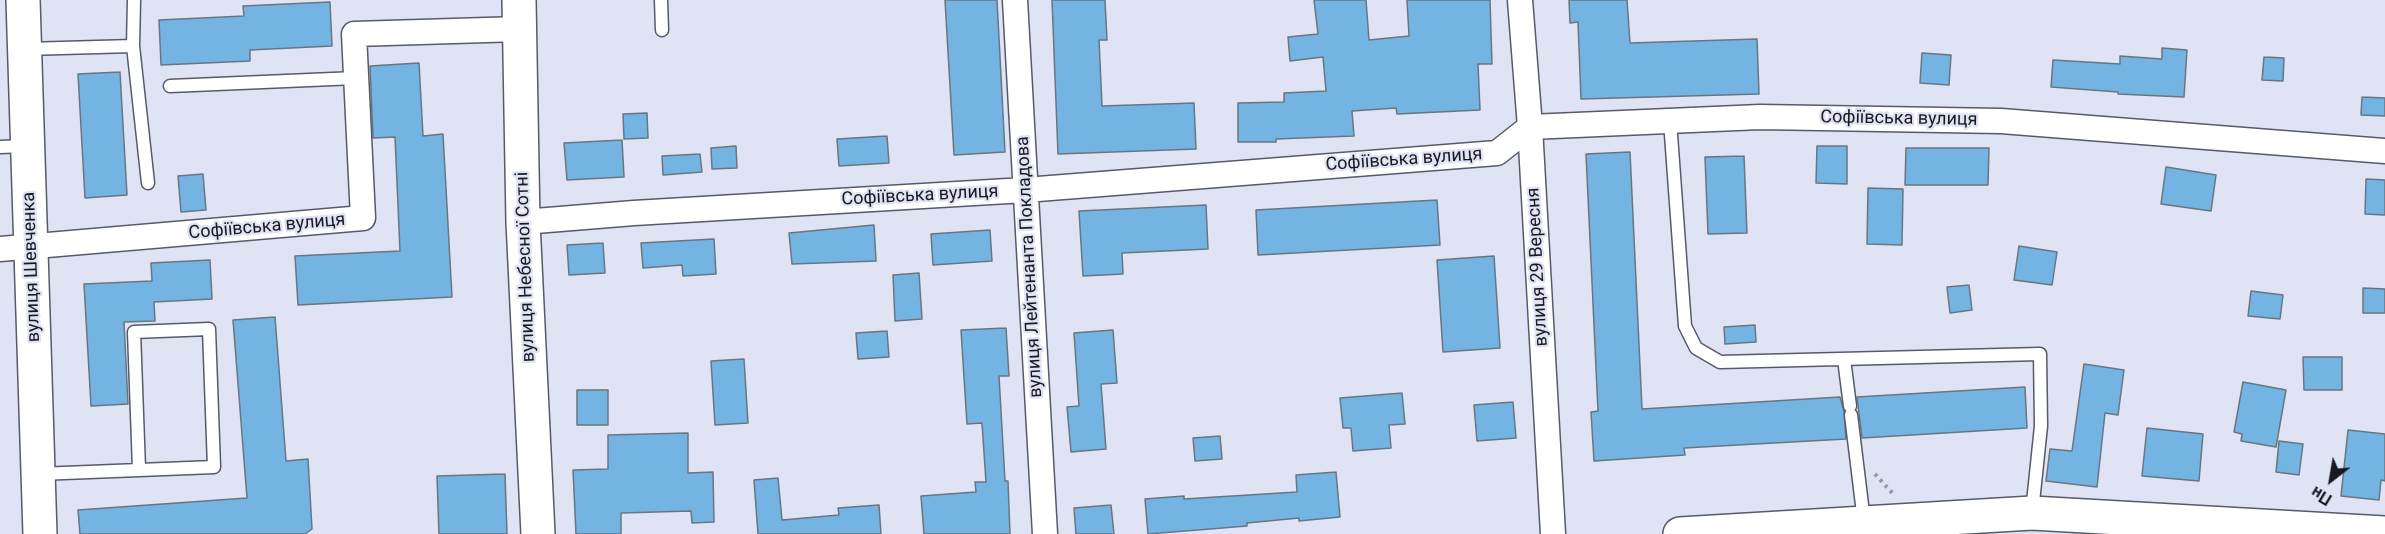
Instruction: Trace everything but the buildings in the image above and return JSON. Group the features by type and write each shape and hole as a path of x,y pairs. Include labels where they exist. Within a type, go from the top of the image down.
{"street":[{"name":"вулиця Шевченка","path":"23,0 26,49 13,146 16,248 38,474 40,534"},
{"name":"вулиця Лейтенанта Покладова","path":"1015,0 1045,534"},
{"name":"вулиця 29 Вересня","path":"1520,0 1530,127 1553,534"},
{"name":"Софіївська вулиця","path":"16,248 363,219 354,34 520,15"},
{"name":"вулиця Небесної Сотні","path":"520,15 523,222 538,534"},
{"name":"Софіївська вулиця","path":"523,222 634,213 1025,190 1497,153 1530,127 1760,117 2001,121 2385,152"},
{"path":"1680,534 2032,513 2385,533"}],"lane":[{"path":"134,0 133,46 148,183"},
{"path":"661,0 662,30"},
{"path":"26,49 133,46"},
{"path":"170,86 356,78"},
{"path":"1670,121 1684,317 1689,336 1696,348 1720,362 2040,354 2041,426 2032,513"},
{"path":"38,474 214,467 209,329 134,332 139,469"},
{"path":"1844,359 1864,522"}],"path":[{"path":"1870,469 1902,503"}]}
